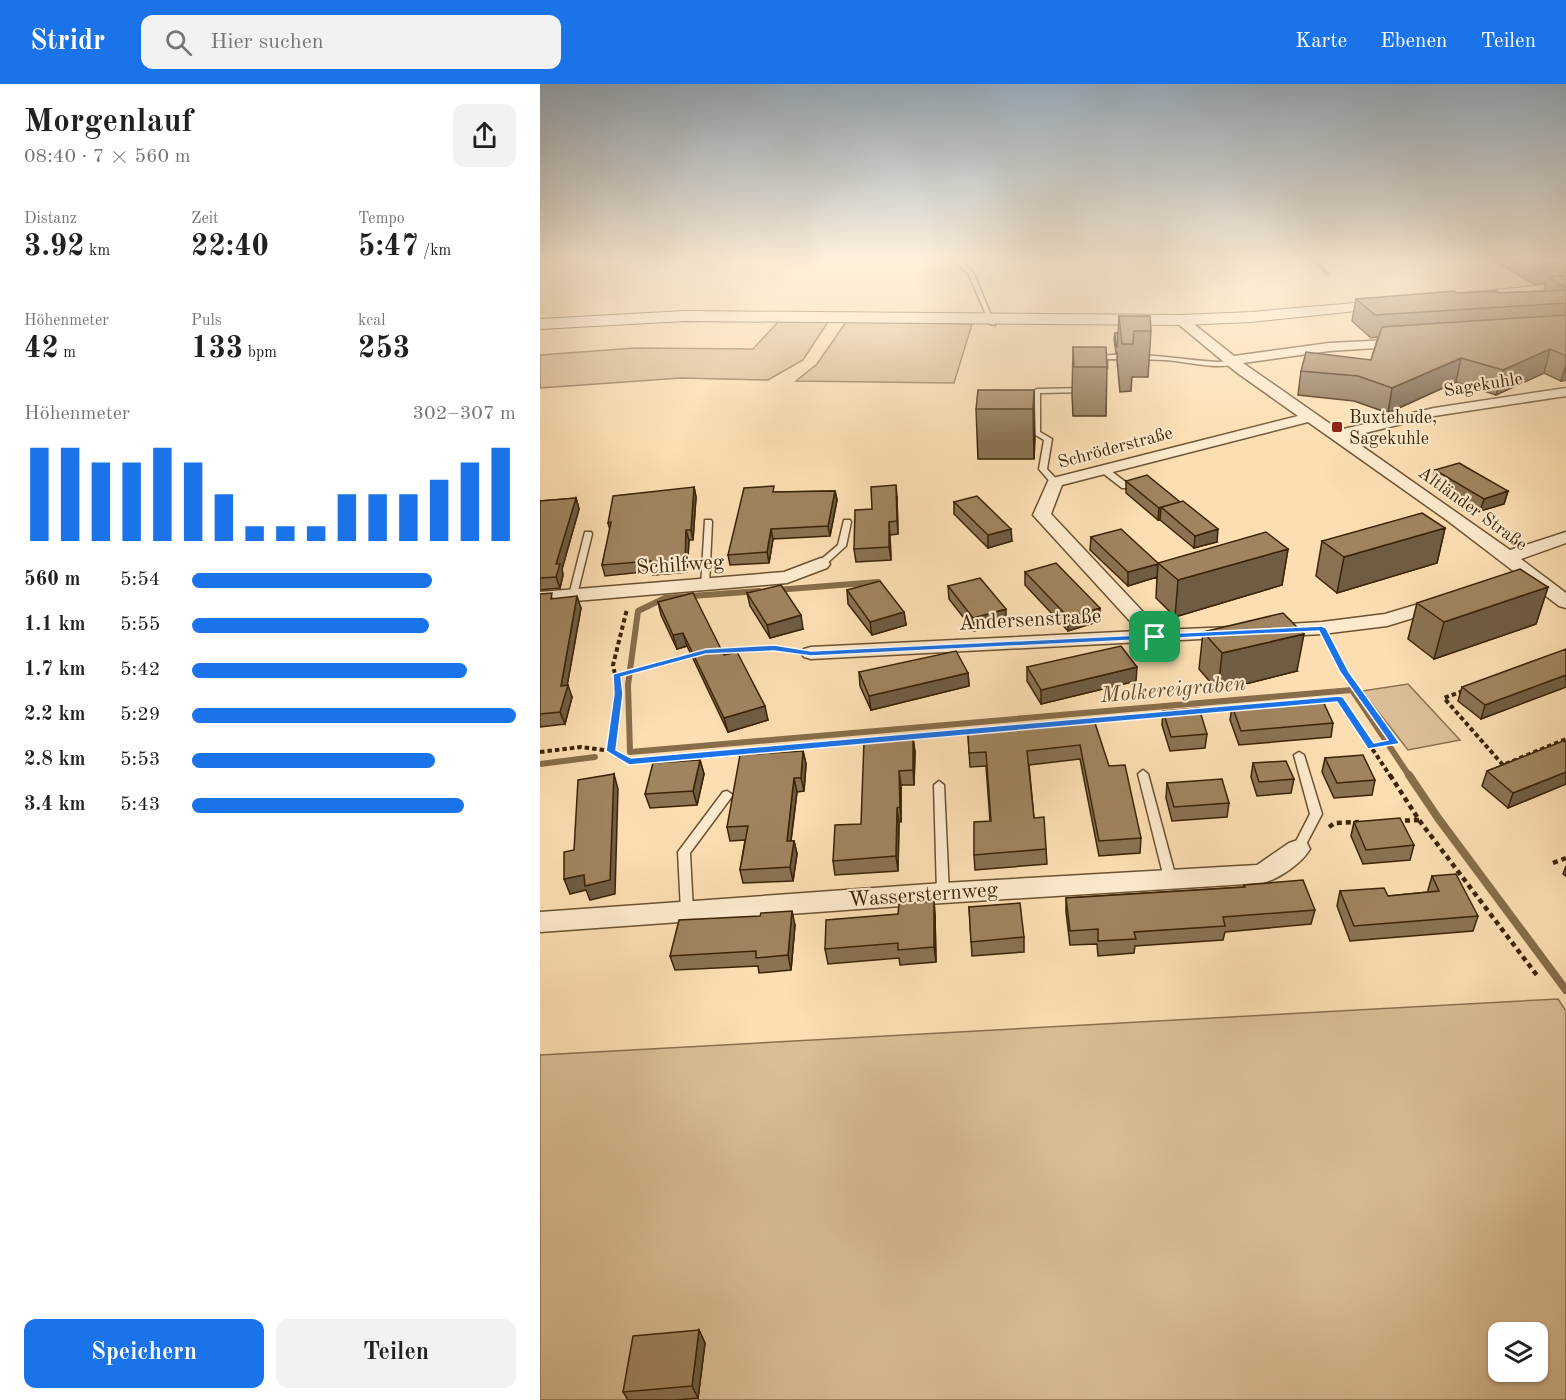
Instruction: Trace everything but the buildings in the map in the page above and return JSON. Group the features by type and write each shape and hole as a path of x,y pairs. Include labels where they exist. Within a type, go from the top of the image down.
{"street":[{"path":"540,324 605,320"},
{"path":"912,320 1141,320"},
{"name":"Altländer Straße","path":"1181,320 1232,362 1508,557 1566,602"},
{"path":"1232,362 1329,347 1421,341"},
{"name":"Sagekuhle","path":"1336,435 1434,412 1566,392"},
{"name":"Schröderstraße","path":"1155,637 1042,515 1055,482 1311,417"},
{"path":"1508,557 1566,537"},
{"name":"Schilfweg","path":"540,598 705,586 787,577 821,564"},
{"path":"1510,582 1532,575"},
{"name":"Andersenstraße","path":"811,653 1322,628 1387,620 1465,596"},
{"name":"Wassersternweg","path":"540,922 943,893 1263,874 1298,849"}],"lane":[{"path":"1104,379 1104,357 1232,362"},
{"path":"1055,482 1043,469 1048,439 1036,432 1037,391 1093,390"},
{"path":"1103,469 1125,486"},
{"path":"705,586 708,522"},
{"path":"821,564 842,546 847,522"},
{"path":"573,595 588,534"},
{"path":"1298,849 1316,814 1299,755"},
{"path":"1143,774 1170,878"},
{"path":"939,785 943,893"},
{"path":"687,911 684,852 727,795"}],"path":[{"path":"611,751 619,694 613,665 631,590"},
{"path":"1322,628 1345,672 1394,742 1371,747"},
{"path":"717,651 774,648 811,653"},
{"path":"617,676 694,655"},
{"path":"1466,690 1444,698 1503,765 1566,739"},
{"path":"1316,701 1339,699 1419,820 1539,978"},
{"path":"1186,712 1245,707"},
{"path":"540,752 581,747 611,751 629,762 1174,713"},
{"path":"1388,821 1419,820"},
{"path":"1298,849 1335,823 1367,822"},
{"path":"1553,863 1566,858"}],"shaded area":[{"path":"779,321 828,322 803,360 768,380 681,378 540,388 540,355 635,348 753,349"},
{"path":"846,322 972,324 954,383 796,381 817,364"},
{"path":"1408,684 1460,740 1408,750 1362,691"},
{"path":"1558,999 1566,1011 1566,1400 540,1400 540,1055"}],"waterway":[{"path":"776,590 878,582"},
{"name":"Molkereigraben","path":"759,591 665,598 638,611 628,685 630,752 1352,690 1410,777"},
{"name":"Molkereigraben","path":"540,764 595,757"},
{"name":"Molkereigraben","path":"1409,775 1438,818 1566,990"}],"place":[{"name":"Buxtehude, Sagekuhle","path":"1337,427"}],"route":[{"path":"1322,628 1356,690 1394,742 1371,747 1339,699 629,762 611,751 619,694 617,676 706,651 774,648 811,653 1155,637 1322,628"}]}
